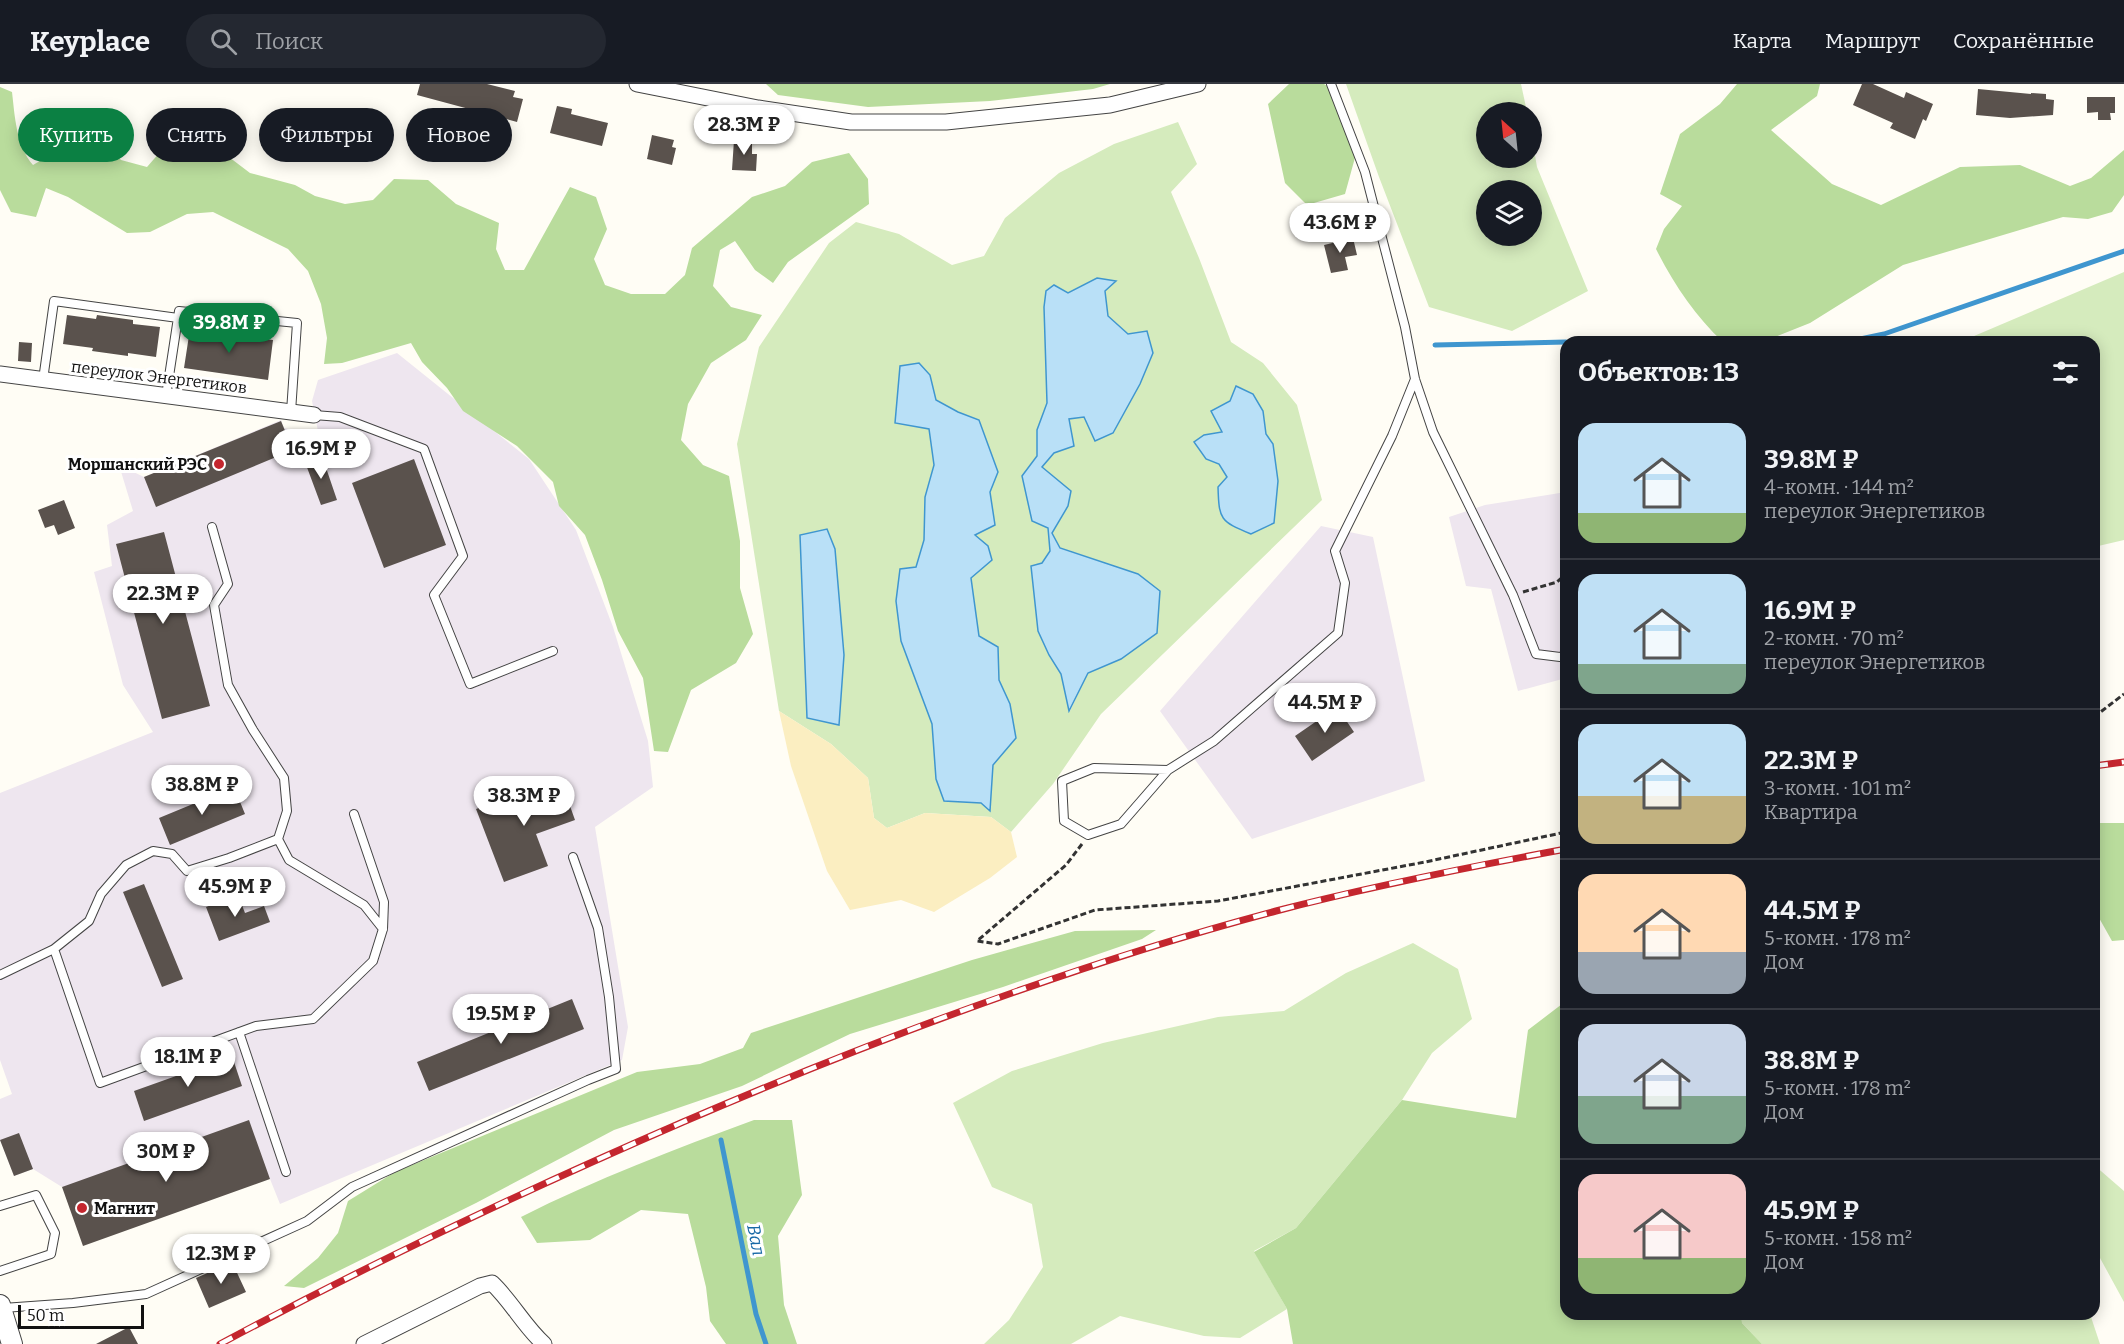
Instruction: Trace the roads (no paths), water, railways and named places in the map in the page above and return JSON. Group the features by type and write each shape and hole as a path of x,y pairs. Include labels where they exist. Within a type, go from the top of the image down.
{"street":[{"path":"637,84 758,108 851,122 946,122 1110,105 1198,84"},
{"name":"переулок Энергетиков","path":"0,374 314,415"},
{"path":"364,1344 480,1286 492,1284 503,1294 532,1333 544,1344"},
{"path":"1,1307 12,1344"}],"lane":[{"path":"1331,84 1365,172 1405,327 1415,379 1433,432 1513,595 1536,654 1560,657"},
{"path":"43,380 54,301 178,318"},
{"path":"166,396 179,311 297,323 291,412"},
{"path":"1168,770 1094,768 1062,781 1064,821 1088,836 1121,824 1168,770 1214,741 1338,633 1345,583 1335,551 1392,436 1415,379"},
{"path":"314,415 340,417 424,449 463,556 434,595 470,684 553,651"},
{"path":"212,526 228,584 214,604 228,685 284,778 287,812 278,839 289,860 364,905 383,929"},
{"path":"54,949 100,1083 256,1026 313,1019 374,961 383,929 384,902 354,814"},
{"path":"0,975 54,949 89,921 101,894 126,866 153,851 172,854 187,871 278,839"},
{"path":"1,1307 73,1303 146,1294 307,1221 352,1186 616,1069 609,997 598,928 573,856"},
{"path":"239,1032 286,1172"},
{"path":"0,1206 36,1195 55,1233 51,1254 0,1271"}],"water":[{"path":"1097,278 1116,281 1105,291 1108,316 1128,334 1147,331 1153,353 1140,384 1113,433 1095,441 1084,417 1069,419 1074,446 1054,453 1042,467 1071,491 1068,506 1052,533 1060,548 1138,574 1160,591 1157,633 1121,659 1088,673 1069,711 1061,674 1038,631 1031,566 1042,563 1050,551 1048,528 1032,521 1022,476 1037,456 1037,430 1047,403 1044,307 1046,291 1054,285 1068,293"},
{"path":"919,363 930,375 936,400 979,420 998,472 990,492 995,525 975,535 988,546 992,560 971,578 979,636 998,647 999,680 1010,704 1016,738 993,765 990,811 981,803 944,801 936,779 932,724 901,641 896,601 900,569 916,567 924,540 925,497 934,465 929,429 895,423 900,366"},
{"path":"1236,386 1253,394 1263,411 1266,434 1273,444 1278,481 1274,523 1251,534 1233,526 1223,518 1219,506 1218,487 1227,477 1219,464 1206,459 1194,442 1204,435 1222,432 1211,411 1230,401"},
{"path":"827,529 835,549 844,655 839,725 807,718 800,535"}],"waterway":[{"path":"1874,336 2124,251"},
{"path":"1435,345 1560,342"},
{"name":"Вал","path":"721,1140 756,1314 766,1344"}],"railway":[{"path":"2100,765 2124,762"},
{"path":"220,1344 391,1256 507,1201 683,1122 902,1033 1050,980 1200,932 1348,893 1560,850"}],"place":[{"name":"Моршанский РЭС","path":"219,464"},
{"name":"Магнит","path":"82,1208"}]}
